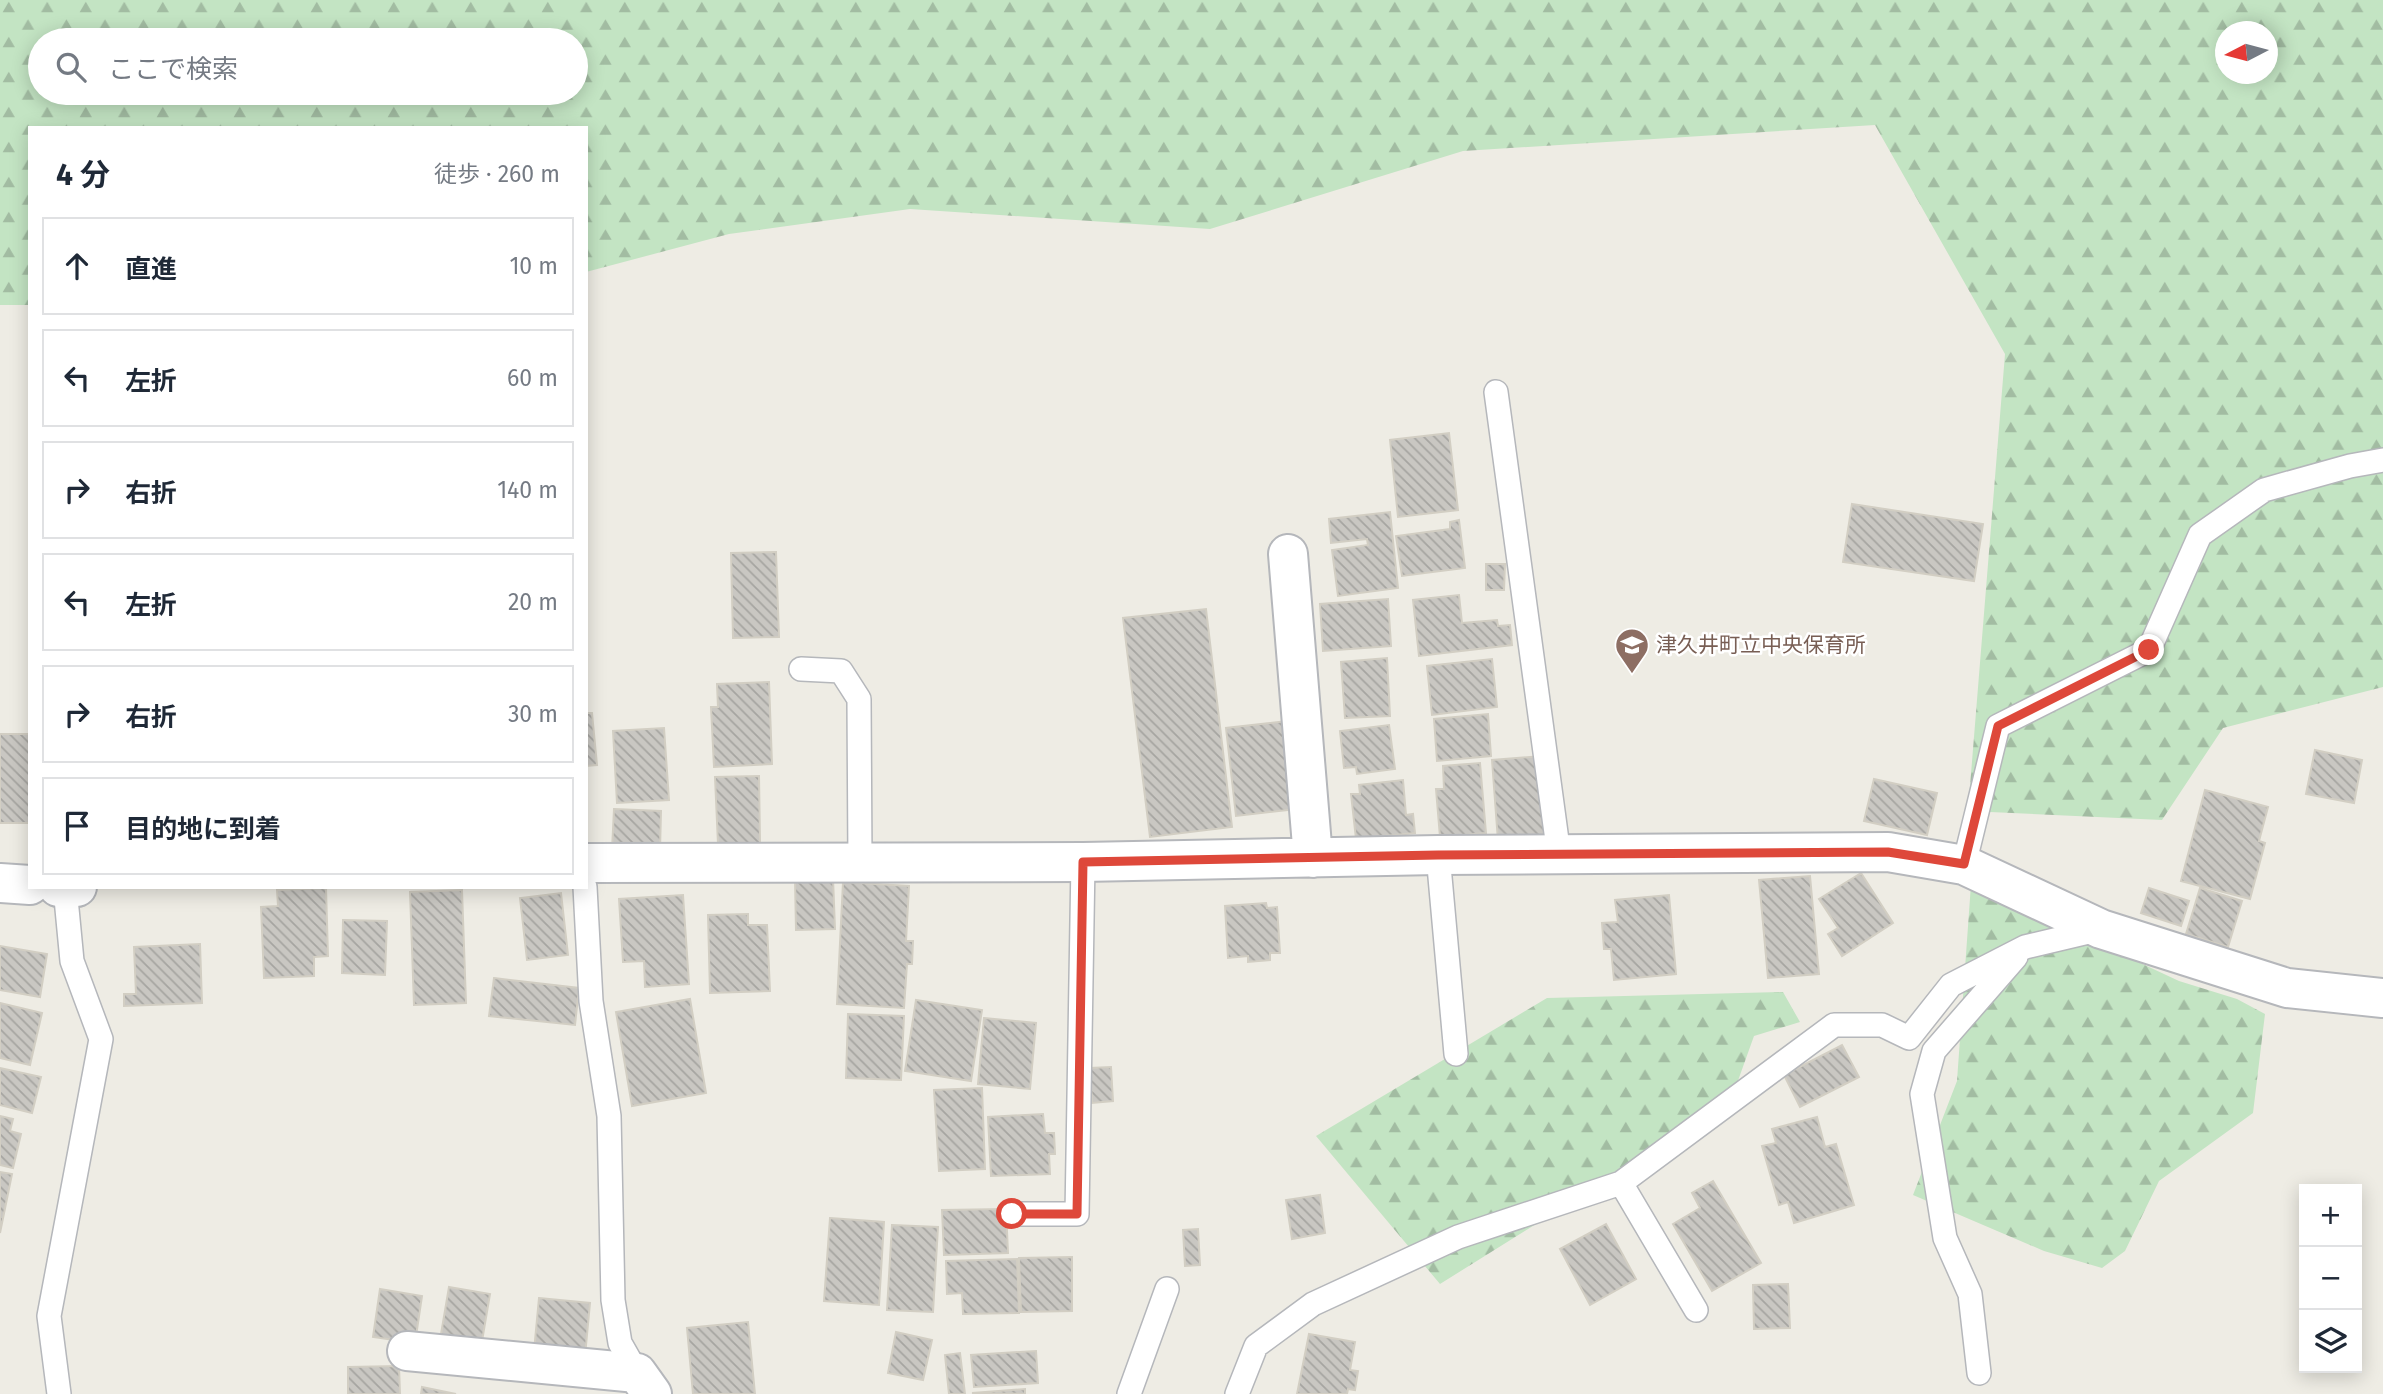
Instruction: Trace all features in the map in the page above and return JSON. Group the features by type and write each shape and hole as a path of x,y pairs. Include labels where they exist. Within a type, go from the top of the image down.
{"street":[{"path":"1287,554 1313,858"},
{"path":"588,863 1083,862 1438,855 1888,852 1964,864 2101,929 2287,988 2383,998"},
{"path":"0,883 28,885"},
{"path":"407,1351 645,1384"}],"lane":[{"path":"1496,392 1559,855"},
{"path":"1964,864 1998,726 2149,650 2200,535 2264,490 2350,466 2383,460"},
{"path":"802,668 841,671 859,699 860,863"},
{"path":"1438,855 1456,1054"},
{"path":"1012,1214 1077,1214 1083,862"},
{"path":"59,1394 49,1316 101,1039 72,961 65,889"},
{"path":"585,889 592,1001 609,1116 613,1300 620,1343 645,1384"},
{"path":"1237,1394 1256,1346 1313,1304 1458,1237 1622,1183 1834,1025 1882,1025 1909,1038 1951,985 2025,947 2101,929"},
{"path":"1979,1373 1970,1294 1945,1238 1922,1094 1934,1051 2025,947"},
{"path":"1622,1183 1696,1310"},
{"path":"1129,1394 1167,1289"}],"green space":[{"path":"0,0 2383,0 2383,687 2223,728 2162,820 1968,811 2005,354 1875,125 1463,151 1210,229 910,209 729,234 588,271 588,126 28,126 28,305 0,305"},
{"path":"1971,884 2179,981 2237,999 2265,1014 2253,1113 2159,1181 2125,1251 2102,1268 2044,1251 1913,1195 1957,1081"},
{"path":"1783,992 1800,1022 1754,1036 1735,1089 1616,1174 1440,1284 1316,1136 1547,998"}],"building":[{"path":"1449,433 1458,510 1398,517 1390,440"},
{"path":"1852,504 1983,524 1974,581 1843,562"},
{"path":"1390,512 1398,588 1338,596 1332,550 1368,545 1367,539 1331,543 1329,519"},
{"path":"1459,520 1465,568 1402,576 1396,536 1450,529 1450,522"},
{"path":"776,552 779,637 733,638 731,553"},
{"path":"1486,564 1505,564 1504,590 1486,590"},
{"path":"1459,595 1462,623 1497,620 1498,626 1510,625 1512,645 1419,656 1413,600"},
{"path":"1388,599 1391,646 1323,651 1320,604"},
{"path":"1206,609 1232,827 1150,837 1123,618"},
{"path":"1387,658 1390,716 1345,718 1341,662"},
{"path":"1492,659 1497,707 1432,715 1427,666"},
{"path":"769,682 772,764 714,767 711,707 718,707 717,684"},
{"path":"588,713 592,713 597,765 588,766"},
{"path":"1488,714 1491,756 1437,761 1434,719"},
{"path":"1295,720 1305,808 1236,816 1226,728"},
{"path":"1389,725 1395,769 1357,774 1356,767 1344,768 1340,731"},
{"path":"664,728 669,800 617,803 613,731"},
{"path":"0,734 28,734 28,823 0,823"},
{"path":"2315,750 2362,760 2354,803 2306,794"},
{"path":"1541,756 1548,837 1498,841 1492,760"},
{"path":"1480,763 1486,833 1440,837 1436,789 1444,789 1443,766"},
{"path":"759,776 760,843 718,844 715,777"},
{"path":"1874,779 1937,793 1927,835 1864,821"},
{"path":"1403,780 1406,815 1413,814 1415,833 1356,839 1351,794 1360,794 1359,785"},
{"path":"2205,790 2268,807 2259,841 2265,843 2250,899 2181,881"},
{"path":"614,809 661,811 660,851 612,850"},
{"path":"1861,873 1893,923 1842,956 1828,934 1838,928 1819,899"},
{"path":"1810,876 1819,974 1768,978 1759,880"},
{"path":"833,878 835,929 796,930 795,879"},
{"path":"843,882 909,886 906,941 913,941 912,964 907,964 904,1008 837,1004"},
{"path":"2149,888 2189,901 2181,926 2141,913"},
{"path":"2200,888 2242,901 2228,947 2186,934"},
{"path":"326,889 328,956 314,957 314,976 264,978 261,907 278,906 277,890"},
{"path":"462,890 466,1003 414,1005 410,892"},
{"path":"561,893 568,955 527,960 520,898"},
{"path":"683,895 689,984 645,987 644,961 623,962 619,899"},
{"path":"1669,895 1676,974 1614,980 1611,949 1604,949 1602,923 1618,922 1615,900"},
{"path":"1266,903 1267,908 1277,907 1280,953 1270,953 1270,960 1248,962 1248,956 1228,958 1225,906"},
{"path":"748,914 748,925 767,925 770,991 710,993 708,915"},
{"path":"343,920 387,921 385,975 342,973"},
{"path":"200,944 202,1003 124,1006 124,994 136,994 134,947"},
{"path":"0,946 47,954 40,997 0,990"},
{"path":"494,978 579,988 575,1025 489,1016"},
{"path":"690,999 706,1093 632,1106 616,1012"},
{"path":"916,1000 982,1010 971,1081 905,1071"},
{"path":"0,1003 42,1013 30,1065 0,1058"},
{"path":"848,1014 904,1016 901,1080 846,1078"},
{"path":"984,1018 1036,1023 1030,1089 978,1084"},
{"path":"1842,1045 1859,1077 1800,1107 1784,1075"},
{"path":"1111,1067 1113,1101 1092,1103 1090,1068"},
{"path":"0,1068 41,1077 32,1113 0,1105"},
{"path":"982,1088 985,1169 939,1171 934,1090"},
{"path":"1043,1114 1045,1133 1054,1133 1055,1154 1049,1154 1050,1174 991,1176 988,1117"},
{"path":"0,1116 13,1119 10,1131 21,1134 13,1168 0,1165"},
{"path":"1817,1117 1825,1147 1836,1144 1854,1205 1794,1223 1788,1202 1779,1205 1762,1146 1776,1143 1772,1129"},
{"path":"0,1172 12,1174 0,1233"},
{"path":"1713,1181 1761,1263 1712,1291 1673,1224 1700,1208 1692,1193"},
{"path":"1320,1195 1325,1233 1292,1239 1286,1200"},
{"path":"1006,1209 1008,1253 944,1255 942,1210"},
{"path":"830,1218 884,1222 879,1305 824,1301"},
{"path":"1606,1224 1636,1279 1590,1305 1560,1249"},
{"path":"892,1225 938,1227 933,1312 887,1310"},
{"path":"1198,1229 1200,1265 1185,1266 1183,1230"},
{"path":"1072,1257 1072,1311 1021,1312 1019,1258"},
{"path":"1017,1259 1019,1313 963,1314 962,1293 947,1294 946,1261"},
{"path":"1788,1284 1790,1328 1754,1329 1753,1285"},
{"path":"449,1287 490,1294 481,1347 440,1340"},
{"path":"380,1289 422,1296 415,1343 373,1337"},
{"path":"539,1298 590,1303 585,1356 534,1351"},
{"path":"748,1322 755,1394 693,1394 687,1328"},
{"path":"896,1332 932,1340 923,1380 888,1373"},
{"path":"1309,1334 1355,1342 1350,1370 1358,1371 1355,1390 1348,1389 1347,1394 1297,1394"},
{"path":"1036,1351 1038,1383 974,1387 971,1355"},
{"path":"960,1353 965,1394 949,1394 945,1355"},
{"path":"399,1366 400,1394 348,1394 348,1367"},
{"path":"422,1387 456,1394 421,1394"},
{"path":"1025,1389 1025,1394 972,1393"}],"place":[{"name":"津久井町立中央保育所","path":"1632,675"}],"route":[{"path":"1012,1214 1077,1214 1083,862 1438,855 1888,852 1964,864 1998,726 2149,650"}]}
